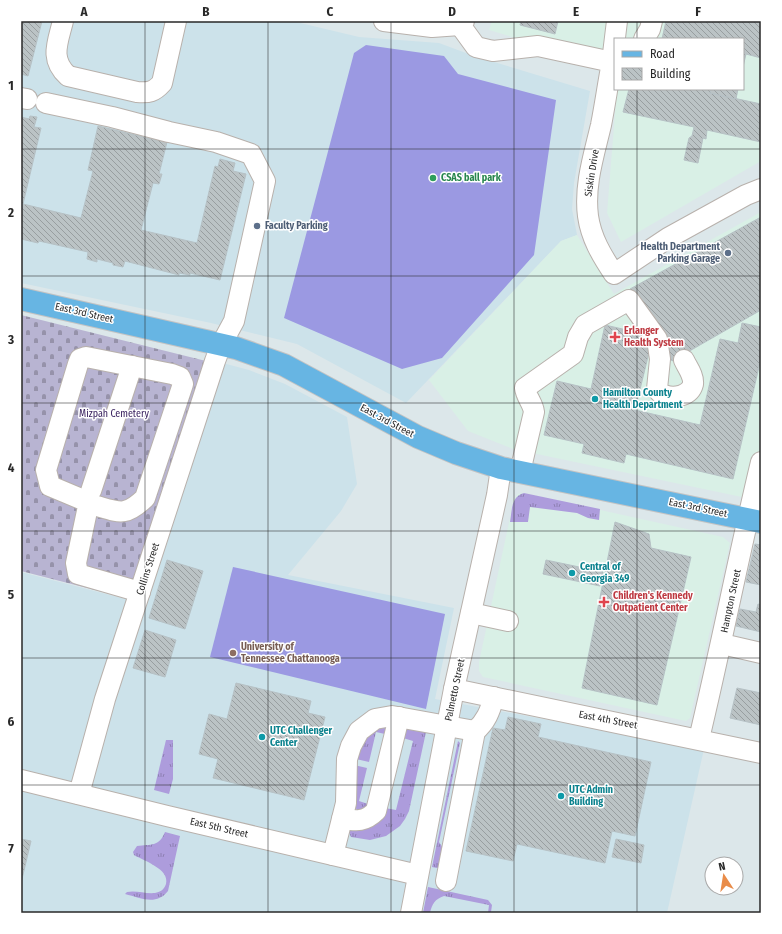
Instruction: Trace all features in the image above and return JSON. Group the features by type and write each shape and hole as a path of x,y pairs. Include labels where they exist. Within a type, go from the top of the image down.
{"main road":[{"name":"East 3rd Street","path":"21,299 236,348 284,365 418,437 456,453 510,470 754,520"}],"street":[{"path":"62,21 55,53 61,70 68,76 137,92 149,93 156,90 162,83 176,21"},
{"path":"384,21 432,27 462,23 476,47 493,51 538,46 613,62"},
{"name":"Siskin Drive","path":"615,38 617,21"},
{"path":"645,38 650,29 652,21"},
{"name":"Siskin Drive","path":"614,52 601,125 591,166 587,202 588,217 596,246 629,300 657,339 660,360 657,389 663,395 676,398 688,392 693,384 692,376 684,360"},
{"name":"Collins Street","path":"32,100 112,117 169,132 216,142 251,154 265,181 234,321 221,345 140,592 105,699 79,794"},
{"path":"614,274 668,238 746,195 761,189"},
{"name":"Palmetto Street","path":"411,913 454,689 497,495 510,470 534,412 525,388 573,354 578,337 585,326 629,300"},
{"path":"86,358 132,366 172,374 180,378 183,384 145,498 134,509 117,512 89,501 50,486 46,470 80,359 86,358"},
{"path":"132,366 89,501 76,563 78,574 140,592"},
{"name":"Hampton Street","path":"699,739 754,520 760,468"},
{"path":"471,612 508,621"},
{"path":"722,644 761,653"},
{"name":"East 4th Street","path":"454,689 761,752"},
{"path":"446,881 475,731 485,721 490,712 494,697"},
{"path":"333,855 346,803 347,759 351,746 359,731 375,719 392,716 475,731"},
{"path":"342,819 361,820 368,818 376,810 399,717"},
{"name":"East 5th Street","path":"21,780 418,875"}],"shaded area":[{"path":"21,21 292,21 359,37 439,43 474,56 590,91 574,183 572,209 577,235 561,241 406,403 297,344 211,323 21,283"},
{"path":"492,21 761,21 761,161 621,242 607,213 617,90 744,90 744,38 614,38 614,68 489,30"},
{"name":"CSAS ball park","path":"366,45 444,56 458,74 556,100 534,255 442,358 402,369 284,318 354,53"},
{"name":"Erlanger Health System","path":"761,212 761,501 513,449 468,431 429,380 561,241 577,235 614,294"},
{"name":"University of Tennessee Chattanooga","path":"215,361 249,370 285,384 347,417 357,484 341,511 288,575 454,608 435,699 704,749 667,913 21,913 21,572 137,602"},
{"name":"Children's Kennedy Outpatient Center","path":"523,493 723,537 730,543 690,718 686,721 483,677 479,671 479,662 514,499 518,494"},
{"path":"233,567 445,614 426,709 210,657"}],"green space":[{"name":"Mizpah Cemetery","path":"21,315 206,361 130,599 21,571"},
{"path":"524,493 600,509 599,520 588,518 577,513 530,507 528,522 510,522 514,501 517,497"},
{"path":"376,725 388,727 385,734 376,732 369,762 356,759 368,735"},
{"path":"406,728 426,732 409,811 405,819 400,826 386,836 370,840 351,837 348,830 385,808 396,810 413,741 403,738"},
{"path":"166,740 173,740 173,779 169,794 154,790"},
{"path":"458,741 460,743 439,842 447,854 442,869 432,867"},
{"path":"354,765 367,768 359,801 368,804 369,807 358,811 354,803"},
{"path":"165,832 180,836 168,891 163,896 153,900 142,899 125,894 127,892 155,893 164,888 166,879 164,874 155,866 134,855 133,852 137,846 154,844 163,837"},
{"path":"428,887 488,900 492,905 491,912 488,913 489,905 444,896 434,902 430,913 423,913"}],"building":[{"path":"21,21 42,21 28,76 21,74"},
{"path":"521,21 558,21 555,34 520,25"},
{"path":"666,21 761,21 761,58 746,54 744,63 744,38 662,38"},
{"path":"629,90 711,90 710,93 761,104 761,142 707,130 706,139 703,138 698,163 684,160 689,138 692,136 694,127 623,112"},
{"path":"711,90 738,90 736,99 710,93"},
{"path":"30,116 37,117 34,127 41,128 23,204 81,218 93,171 88,170 98,126 167,142 159,174 162,174 159,184 153,183 141,230 197,243 215,166 218,167 220,159 235,163 233,171 246,174 220,280 190,273 190,275 179,273 179,275 125,261 123,267 97,259 97,262 87,259 88,252 39,241 38,243 21,239 21,117 29,119"},
{"name":"Health Department Parking Garage","path":"761,217 761,310 672,361 630,289"},
{"name":"Hamilton County Health Department","path":"742,323 761,327 761,358 733,479 626,454 624,463 582,453 584,444 544,435 557,381 591,389 605,325 653,336 635,410 700,425 720,339 738,343"},
{"path":"615,522 649,534 651,548 691,557 657,705 582,688"},
{"path":"755,544 761,545 761,585 746,582"},
{"path":"167,560 203,571 185,629 149,618"},
{"path":"546,560 603,572 600,586 543,574"},
{"path":"758,604 761,605 761,632 736,626 740,609 756,612"},
{"path":"145,630 176,640 165,677 133,668"},
{"name":"UTC Challenger Center","path":"236,683 311,701 308,713 325,717 304,800 213,778 218,759 199,754 209,714 227,719"},
{"path":"737,688 761,693 761,725 730,718"},
{"name":"UTC Admin Building","path":"508,717 541,724 538,737 651,762 635,836 612,831 605,863 517,844 513,861 466,851 493,728 505,730"},
{"path":"21,839 31,841 21,883"},
{"path":"616,839 644,845 641,863 612,857"}],"place":[{"name":"CSAS ball park","path":"433,178"},
{"name":"Faculty Parking","path":"257,226"},
{"name":"Health Department Parking Garage","path":"728,253"},
{"name":"Erlanger Health System","path":"615,337"},
{"name":"Hamilton County Health Department","path":"595,399"},
{"name":"Central of Georgia 349","path":"572,573"},
{"name":"Children's Kennedy Outpatient Center","path":"604,602"},
{"name":"University of Tennessee Chattanooga","path":"233,653"},
{"name":"UTC Challenger Center","path":"262,737"},
{"name":"UTC Admin Building","path":"561,796"}]}
